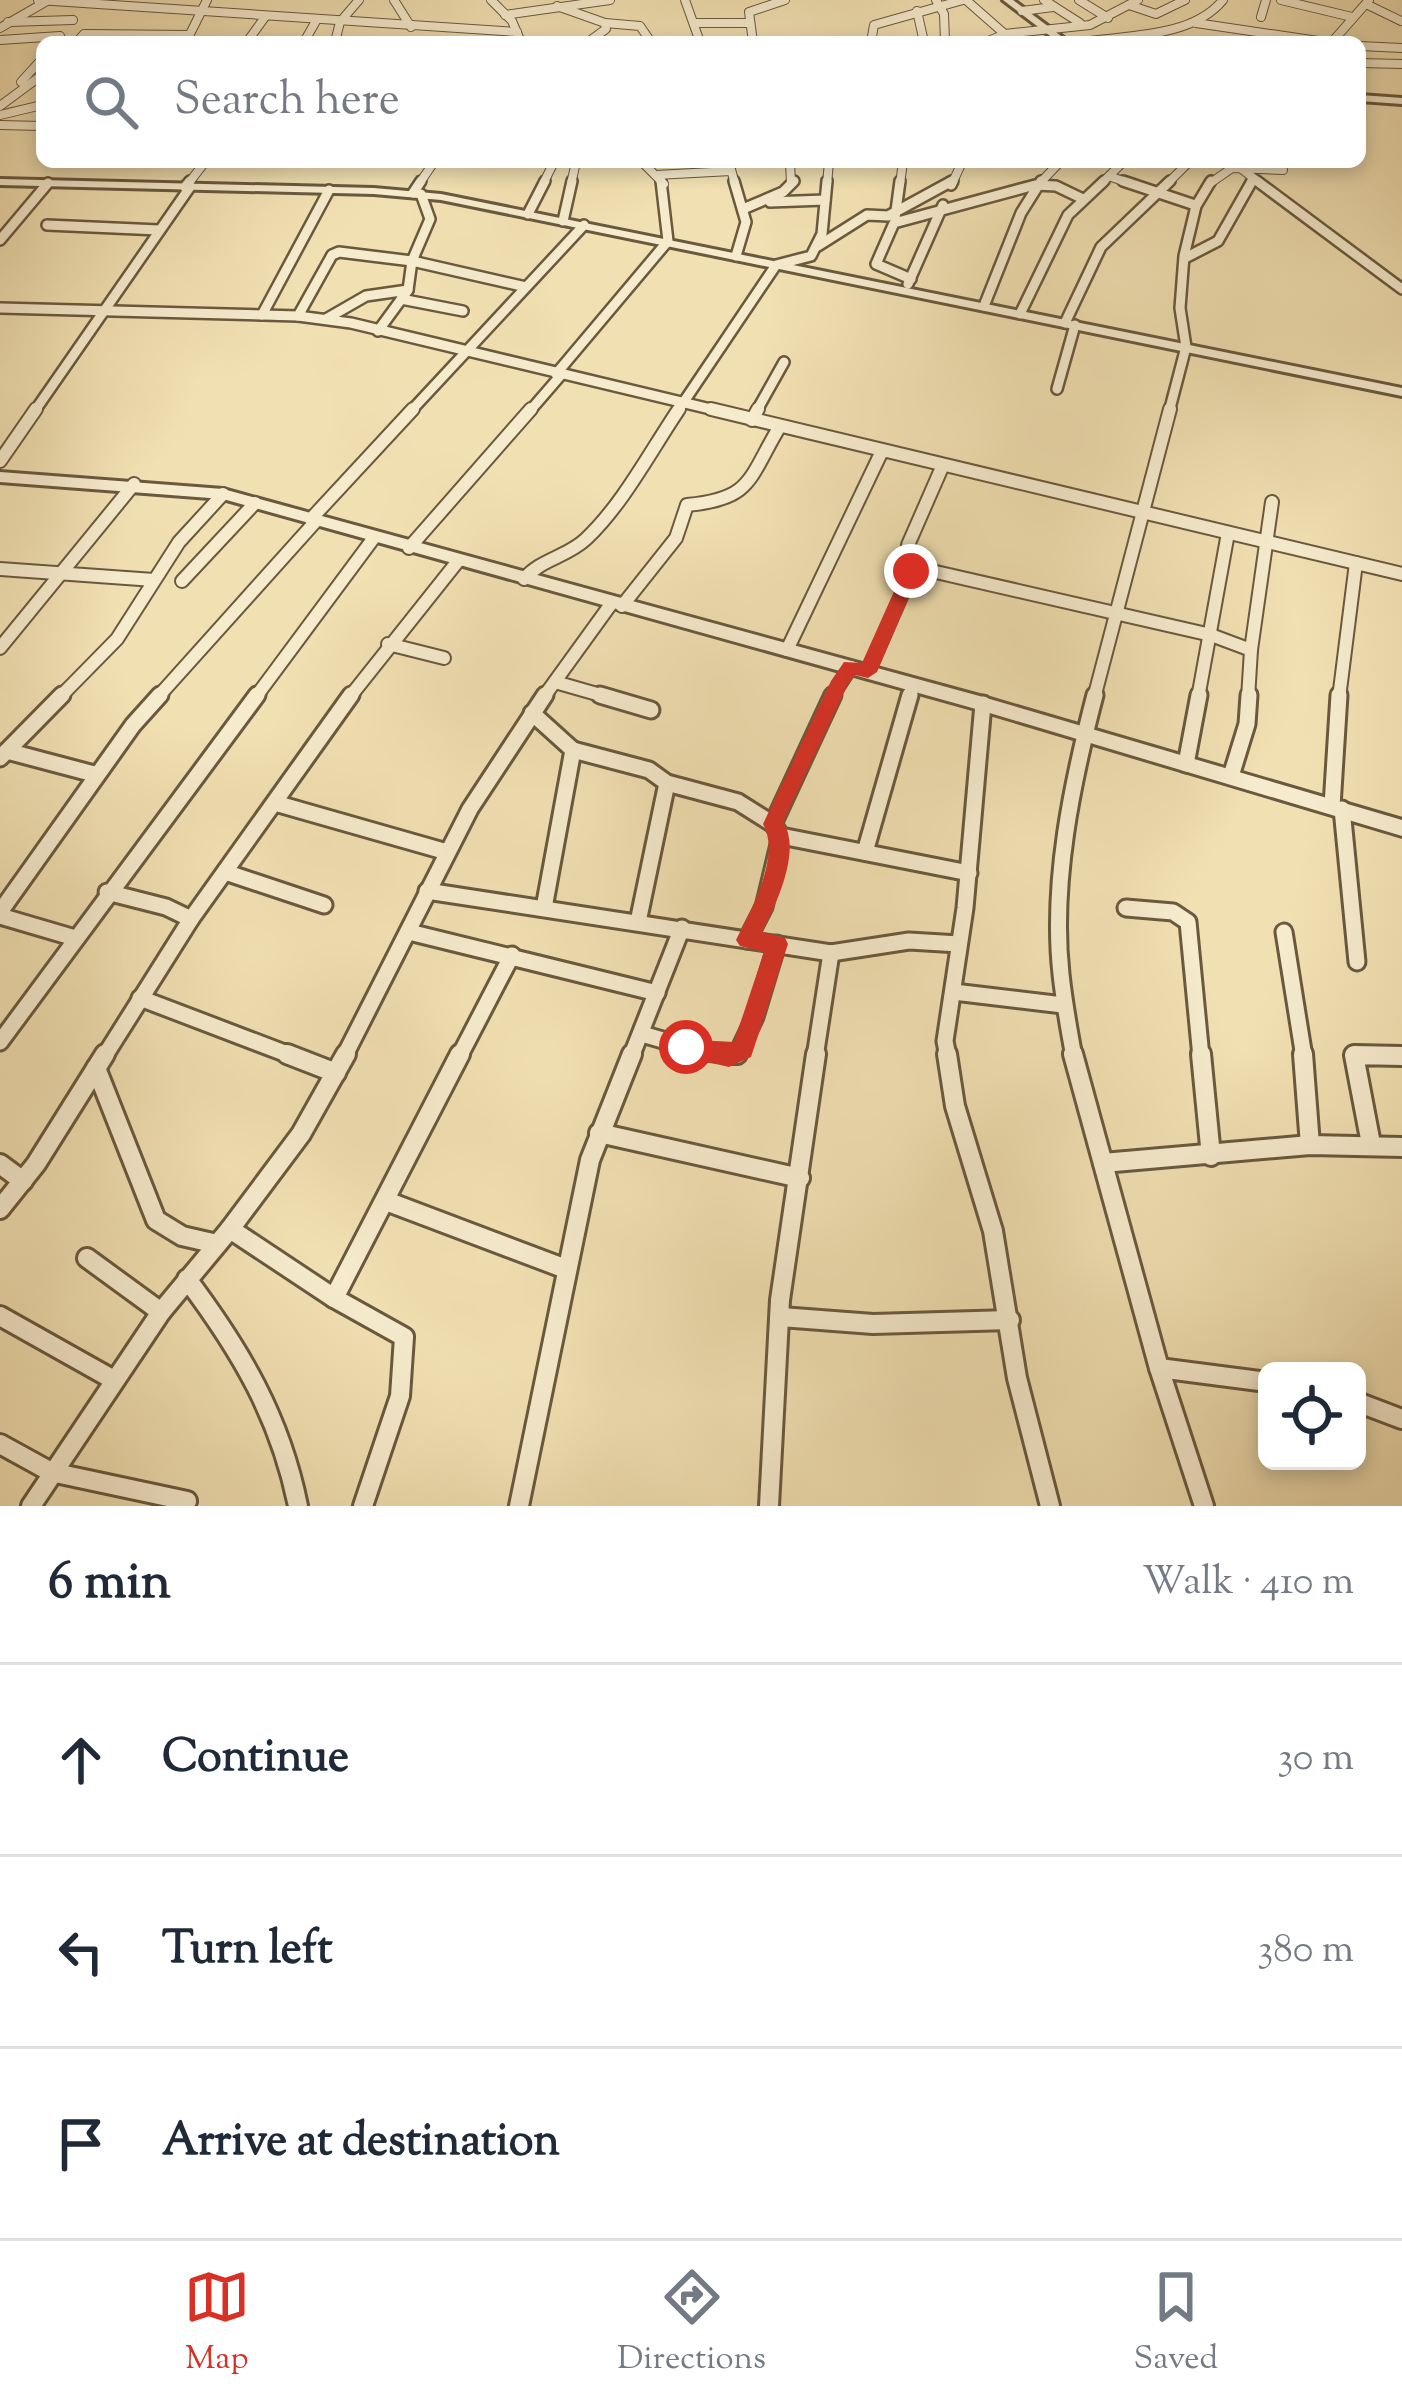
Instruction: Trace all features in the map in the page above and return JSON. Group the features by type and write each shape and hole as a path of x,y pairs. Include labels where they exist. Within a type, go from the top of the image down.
{"street":[{"path":"38,0 140,3 508,36"},
{"path":"4,25 49,0"},
{"path":"189,36 207,0"},
{"path":"336,36 340,22 359,0"},
{"path":"411,27 396,1 412,0"},
{"path":"491,0 518,36"},
{"path":"540,0 605,23 640,26 647,36"},
{"path":"505,15 610,0"},
{"path":"751,36 750,11 785,0"},
{"path":"871,36 872,27 939,2 964,0 1004,34"},
{"path":"1007,0 1056,36"},
{"path":"1044,0 1070,20 1090,25"},
{"path":"1078,0 1127,36"},
{"path":"1114,0 1156,14 1185,0"},
{"path":"1114,36 1196,23 1216,14 1223,0"},
{"path":"1261,17 1266,0"},
{"path":"1281,0 1352,17"},
{"path":"1299,0 1308,6"},
{"path":"61,36 92,2"},
{"path":"939,2 943,36"},
{"path":"1335,36 1368,2 1400,32 1366,45"},
{"path":"684,3 699,36"},
{"path":"1000,36 1090,25 1131,4"},
{"path":"1022,11 1053,7"},
{"path":"917,11 923,36"},
{"path":"251,36 265,16"},
{"path":"4,25 73,20"},
{"path":"307,36 316,21"},
{"path":"596,36 605,23"},
{"path":"696,23 748,23"},
{"path":"1196,23 1287,36"},
{"path":"433,29 434,36"},
{"path":"68,36 112,36"},
{"path":"0,40 36,38"},
{"path":"1366,55 1381,79"},
{"path":"1366,63 1402,62"},
{"path":"0,110 36,66"},
{"path":"18,89 36,78"},
{"path":"1366,98 1402,101"},
{"path":"0,110 36,106"},
{"path":"0,125 36,126"},
{"path":"0,461 201,168"},
{"path":"417,194 431,168"},
{"path":"528,214 551,168"},
{"path":"563,221 575,168"},
{"path":"410,548 668,241 668,199 648,168"},
{"path":"656,175 714,168"},
{"path":"731,168 743,209 745,236 736,256"},
{"path":"743,209 792,185 791,168"},
{"path":"818,246 829,168"},
{"path":"902,168 895,218 876,264 908,284"},
{"path":"908,284 959,168"},
{"path":"984,306 994,265 1035,185 1053,168"},
{"path":"1020,314 1066,218 1117,168"},
{"path":"1057,389 1070,324 1101,247 1183,168"},
{"path":"1204,1506 1159,1367 1063,1005 1061,898 1083,734 1186,347 1178,326 1195,205 1216,175 1229,168"},
{"path":"1241,168 1402,289"},
{"path":"1270,191 1284,168"},
{"path":"1109,176 1195,205"},
{"path":"1186,256 1218,241 1253,178"},
{"path":"895,218 953,180"},
{"path":"0,182 417,194 776,265 908,284 1020,314 1402,392"},
{"path":"0,240 49,183"},
{"path":"524,579 534,567 576,549 599,527 776,265 806,261 818,246 867,215 895,218 1035,185 1056,186 1082,198"},
{"path":"262,315 329,190"},
{"path":"378,331 405,294 412,261 430,219 417,194"},
{"path":"759,202 825,200"},
{"path":"46,225 159,230"},
{"path":"75,938 0,914 94,774 313,520 584,225"},
{"path":"298,316 335,253 412,261 526,287"},
{"path":"326,319 367,296 405,294 464,311"},
{"path":"2,310 326,319 1402,574"},
{"path":"752,420 784,362"},
{"path":"31,1506 161,1312 294,1145 336,1073 447,852 532,713 671,544 687,505 723,502 737,495 780,426"},
{"path":"788,650 882,451"},
{"path":"908,545 943,465"},
{"path":"0,477 223,494 859,669 1402,827"},
{"path":"0,649 134,484"},
{"path":"3,754 86,676 117,639 179,542 223,494"},
{"path":"1232,776 1246,724 1251,650 1272,502"},
{"path":"182,581 255,503"},
{"path":"1186,764 1228,533"},
{"path":"0,1042 373,539"},
{"path":"0,1209 23,1181 191,919 388,644 458,561"},
{"path":"1356,563 1342,656 1337,808 1357,962"},
{"path":"747,940 764,908 777,830 834,692 859,669 914,567 1118,611 1251,650"},
{"path":"0,569 154,580"},
{"path":"388,644 444,658"},
{"path":"555,682 651,710"},
{"path":"865,852 913,685"},
{"path":"982,704 969,873 945,1041 951,1085 987,1209 1017,1378 1050,1506"},
{"path":"532,713 574,750 649,770 667,783 738,802 777,830 969,873"},
{"path":"544,908 574,750"},
{"path":"3,754 94,774"},
{"path":"638,922 667,783"},
{"path":"274,802 447,852"},
{"path":"225,872 324,905"},
{"path":"427,891 831,953 909,941 959,944"},
{"path":"107,892 166,907 191,919"},
{"path":"1126,908 1173,912 1188,922 1211,1156"},
{"path":"519,1506 566,1269 599,1133 682,928"},
{"path":"409,932 657,993"},
{"path":"1284,932 1304,1060 1310,1145"},
{"path":"642,1034 704,1052 737,1055 755,1017 777,944"},
{"path":"769,1506 770,1413 831,953"},
{"path":"334,1298 512,955"},
{"path":"954,992 1063,1005"},
{"path":"140,998 336,1073"},
{"path":"1371,1144 1354,1055 1402,1056"},
{"path":"96,1067 156,1220 182,1236 223,1236 404,1337 408,1348 404,1377 363,1506"},
{"path":"599,1133 800,1178"},
{"path":"1103,1163 1310,1145 1402,1147"},
{"path":"0,1164 23,1181"},
{"path":"386,1202 566,1269"},
{"path":"87,1258 161,1312"},
{"path":"188,1279 266,1391 298,1506"},
{"path":"0,1316 114,1380"},
{"path":"781,1317 873,1324 1010,1320"},
{"path":"1159,1367 1258,1381"},
{"path":"1366,1405 1402,1419"},
{"path":"0,1444 51,1472 187,1501"}],"route":[{"path":"686,1047 729,1056 743,1049 777,944 747,940 764,908 781,845 773,824 840,681 851,667 868,672 911,571"}]}
